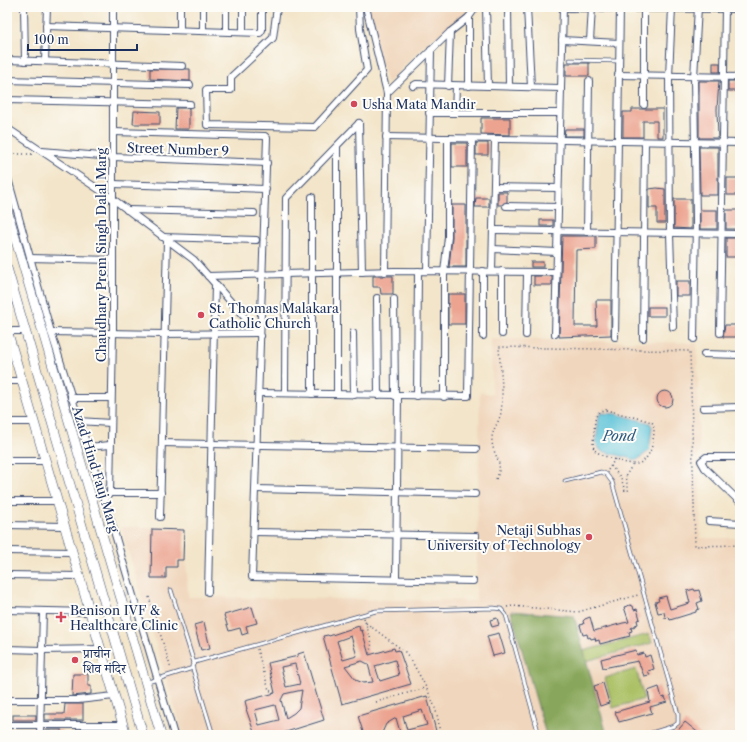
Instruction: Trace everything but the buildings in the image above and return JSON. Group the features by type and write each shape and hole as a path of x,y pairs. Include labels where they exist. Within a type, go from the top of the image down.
{"main road":[{"name":"Azad Hind Fauj Marg","path":"7,210 66,418 161,735"},
{"path":"7,268 143,735"},
{"path":"7,331 11,356 22,381 126,735"}],"street":[{"path":"24,7 25,60"},
{"path":"45,62 47,7"},
{"name":"Chaudhary Prem Singh Dalal Marg","path":"110,493 113,334 113,7"},
{"path":"180,7 180,30"},
{"path":"203,7 203,31"},
{"path":"226,7 226,31"},
{"path":"243,7 243,31"},
{"path":"46,26 262,32 262,7"},
{"path":"277,7 273,38 231,77 231,90 206,90 208,125 315,127 367,70 360,28 359,7"},
{"path":"366,7 387,93 385,272"},
{"path":"387,93 450,32 470,17 476,7"},
{"path":"486,7 488,86"},
{"path":"508,7 509,86"},
{"path":"527,7 531,87"},
{"path":"554,334 558,232 558,140 563,8 740,9"},
{"path":"590,41 592,8"},
{"path":"615,337 620,8"},
{"path":"644,8 644,105"},
{"path":"672,8 669,77 670,234 673,328"},
{"path":"694,339 696,235 694,77 698,8"},
{"path":"720,333 725,8"},
{"path":"469,86 470,17"},
{"path":"448,86 450,32"},
{"path":"562,40 619,42"},
{"path":"427,271 431,50"},
{"path":"7,60 182,66"},
{"path":"618,75 740,77"},
{"path":"7,80 190,85"},
{"path":"586,232 589,81"},
{"path":"413,86 416,84 560,88"},
{"path":"455,113 456,86"},
{"path":"7,100 190,104"},
{"path":"430,113 559,113"},
{"path":"286,393 286,198 359,123 362,272"},
{"path":"7,128 39,153 113,200 194,260 259,335"},
{"path":"113,132 266,136 267,163 263,275 259,335 255,532 252,577 473,581"},
{"path":"386,137 724,144 740,143"},
{"path":"444,397 444,272 448,237 448,138"},
{"path":"259,393 444,397 466,397 469,394 469,272 472,139"},
{"path":"492,271 495,139"},
{"path":"643,338 645,142"},
{"path":"336,147 338,273 337,394"},
{"name":"Street Number 9","path":"39,153 267,163"},
{"path":"7,175 51,332 104,501 174,735"},
{"path":"113,184 266,189"},
{"path":"494,187 558,188"},
{"path":"312,197 312,394"},
{"path":"506,206 558,207"},
{"path":"126,210 254,213"},
{"path":"493,230 696,235 740,234"},
{"path":"164,238 256,240"},
{"path":"160,517 164,334 164,238"},
{"path":"493,249 557,252"},
{"path":"30,258 113,260"},
{"path":"417,396 418,271"},
{"path":"208,276 418,271 502,271 528,273 556,272"},
{"path":"483,271 483,336"},
{"path":"502,271 502,334"},
{"path":"526,335 528,273"},
{"path":"208,592 215,284"},
{"path":"377,298 378,395"},
{"path":"394,300 398,446 396,579"},
{"path":"7,331 25,331"},
{"path":"51,332 259,335"},
{"path":"353,333 354,395"},
{"path":"704,354 740,355"},
{"path":"7,381 22,381"},
{"path":"71,398 111,398"},
{"path":"703,408 740,407"},
{"path":"7,422 34,422"},
{"path":"78,422 111,423"},
{"path":"162,443 398,446 476,449"},
{"path":"87,447 110,445"},
{"path":"740,457 706,457 701,461 705,468 740,502"},
{"path":"7,461 45,461"},
{"path":"256,489 475,494"},
{"path":"104,501 110,493 161,493"},
{"path":"7,500 57,501"},
{"path":"709,520 740,523"},
{"path":"7,525 64,526"},
{"path":"255,532 476,536"},
{"path":"7,551 72,552"},
{"path":"7,575 79,576"},
{"path":"7,610 90,612"},
{"path":"40,735 43,611"},
{"path":"7,649 100,649"},
{"path":"7,700 97,699 114,696"},
{"path":"7,725 123,725"}],"lane":[{"path":"570,60 619,60"},
{"path":"565,481 595,472 606,474 612,482 678,717 678,722 673,727 645,735"},
{"path":"171,590 194,663 193,668 212,735"},
{"path":"194,663 256,644 381,610 501,609 506,615 539,735"},
{"path":"146,682 193,668"}],"path":[{"path":"7,154 39,153"},
{"path":"496,480 500,472 500,462 492,441 493,432 501,411 499,347 690,351 695,546 740,545"},
{"path":"603,410 650,420 654,424 651,451 641,462 634,463 600,455 593,447 596,416 598,412 603,410"},
{"path":"615,459 611,466 621,478 625,491 629,490 625,477 634,463"},
{"path":"501,609 514,606 578,612 643,594"},
{"path":"149,597 172,674"},
{"path":"363,614 372,646 370,655"},
{"path":"366,623 404,651 425,688 438,718 439,735"},
{"path":"256,644 269,690 274,693"},
{"path":"376,702 425,688"}],"shaded area":[{"path":"367,7 474,7 420,49 387,84"},
{"name":"Netaji Subhas University of Technology","path":"491,339 697,343 701,538 740,538 740,735 183,735 121,527 185,527 188,597 476,601 480,392 492,394"}],"green space":[{"path":"511,611 574,616 607,735 546,735"},
{"path":"649,634 652,643 586,661 583,651"},
{"path":"636,669 644,699 613,708 605,678"}],"water":[{"name":"Pond","path":"601,413 617,414 650,423 652,427 649,451 637,460 601,451 596,443 599,416"}],"place":[{"name":"Usha Mata Mandir","path":"354,104"},
{"name":"St. Thomas Malakara Catholic Church","path":"201,315"},
{"name":"Netaji Subhas University of Technology","path":"589,537"},
{"name":"Benison IVF & Healthcare Clinic","path":"61,617"},
{"name":"प्राचीन शिव मंदिर","path":"75,660"}]}
